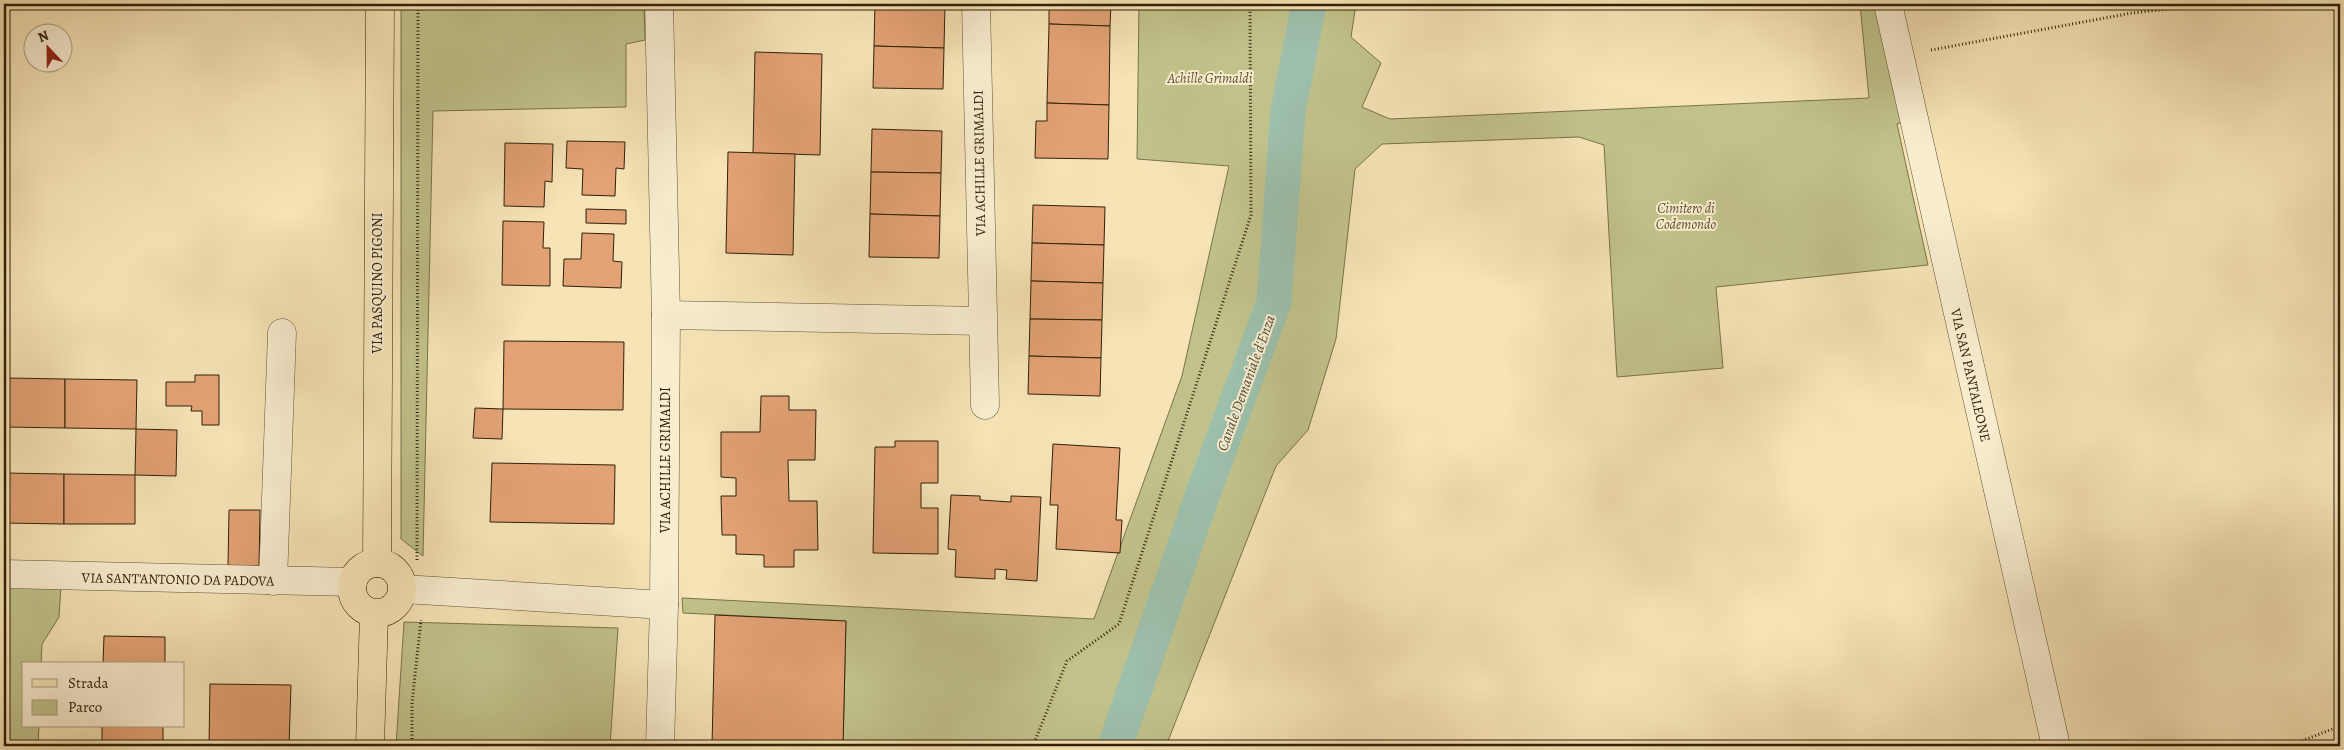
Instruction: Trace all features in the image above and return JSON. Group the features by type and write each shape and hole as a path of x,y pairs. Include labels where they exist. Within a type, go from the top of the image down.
{"main road":[{"name":"VIA PASQUINO PIGONI","path":"377,563 380,4"},
{"path":"377,563 392,568 401,580 415,590 398,602 394,608 374,614 359,606 354,599 353,582 359,571 370,564 377,563"},
{"path":"370,746 374,614"}],"street":[{"name":"VIA ACHILLE GRIMALDI","path":"658,4 666,315 664,605 660,746"},
{"name":"VIA ACHILLE GRIMALDI","path":"976,4 985,405"},
{"name":"VIA SAN PANTALEONE","path":"1888,4 1898,56 2056,746"},
{"path":"666,315 982,321"},
{"path":"273,581 282,333"},
{"name":"VIA SANT'ANTONIO DA PADOVA","path":"4,574 353,582"},
{"path":"415,590 664,605"}],"path":[{"path":"412,746 415,590 418,4"},
{"path":"1034,746 1067,661 1118,624 1251,214 1250,4"},
{"path":"1898,56 2132,13 2217,4"},
{"path":"2289,746 2340,726"}],"green space":[{"path":"401,4 644,4 645,40 626,44 626,107 433,111 423,556 401,539"},
{"path":"1139,4 1356,4 1351,37 1381,63 1362,107 1390,119 1869,98 1860,4 1888,4 1912,118 1897,124 1928,265 1716,287 1723,368 1617,377 1604,145 1579,137 1382,144 1355,169 1336,339 1308,430 1276,466 1166,746 843,746 846,621 683,613 682,598 1094,619 1182,376 1229,166 1137,159"},
{"path":"4,584 61,585 59,617 42,644 41,662 22,662 22,728 39,728 38,746 4,746"},
{"path":"404,622 618,628 610,746 396,746"}],"building":[{"path":"875,4 945,5 944,48 874,46"},
{"path":"897,4 945,4 945,5"},
{"path":"1039,4 1111,4 1110,26 1049,24 1049,7 1039,7"},
{"path":"1049,24 1110,26 1109,105 1047,103"},
{"path":"874,46 944,48 943,89 873,88"},
{"path":"755,52 822,54 820,155 753,153"},
{"path":"1047,103 1109,105 1108,159 1035,158 1036,121 1047,121"},
{"path":"872,129 942,131 941,173 871,172"},
{"path":"567,141 625,142 624,169 616,168 615,196 582,195 583,169 566,168"},
{"path":"505,143 553,144 552,182 545,181 544,207 504,206"},
{"path":"728,152 795,154 793,255 726,253"},
{"path":"871,172 941,173 940,216 870,214"},
{"path":"1033,205 1105,207 1104,245 1032,243"},
{"path":"586,209 626,210 626,224 586,223"},
{"path":"870,214 940,216 939,258 869,257"},
{"path":"503,221 544,222 543,248 550,248 550,286 502,285"},
{"path":"582,233 614,234 613,261 622,262 621,288 563,286 564,259 581,259"},
{"path":"1032,243 1104,245 1103,283 1031,281"},
{"path":"1031,281 1103,283 1102,320 1030,319"},
{"path":"1030,319 1102,320 1101,358 1029,356"},
{"path":"504,341 624,342 623,410 503,409"},
{"path":"1029,356 1101,358 1100,396 1028,394"},
{"path":"195,375 219,375 219,425 202,425 202,411 191,411 192,406 166,406 166,382 195,382"},
{"path":"4,378 7,378 6,427 4,427"},
{"path":"7,378 65,379 65,428 6,427"},
{"path":"65,379 137,380 136,429 65,428"},
{"path":"761,396 789,396 789,410 816,410 815,460 788,460 789,501 817,501 818,550 794,550 794,567 764,567 764,555 736,554 736,535 722,535 721,496 736,496 736,478 721,477 721,432 760,432"},
{"path":"475,408 503,409 502,439 473,438"},
{"path":"136,429 177,430 176,476 135,475"},
{"path":"895,441 938,441 938,483 921,483 921,508 938,508 938,554 873,553 875,447 895,447"},
{"path":"1053,444 1120,448 1116,520 1122,520 1120,553 1056,549 1058,505 1050,505"},
{"path":"492,463 615,465 614,524 490,522"},
{"path":"4,473 5,473 4,523"},
{"path":"5,473 64,474 64,524 4,523"},
{"path":"64,474 135,475 135,524 64,524"},
{"path":"951,495 980,496 980,500 1011,502 1011,496 1041,497 1037,581 1006,579 1007,570 995,569 995,579 955,577 956,550 948,549"},
{"path":"229,510 260,510 259,566 228,566"},
{"path":"715,615 846,621 843,746 712,746"},
{"path":"104,636 165,637 165,662 103,662"},
{"path":"210,684 291,685 289,746 209,746"},
{"path":"102,728 163,728 163,746 102,746"}],"waterway":[{"name":"Canale Demaniale d'Enza","path":"1115,746 1201,499 1274,302 1288,111 1309,4"}],"park label":[{"name":"Achille Grimaldi","path":"1210,78"},
{"name":"Cimitero di Codemondo","path":"1686,216"}]}
